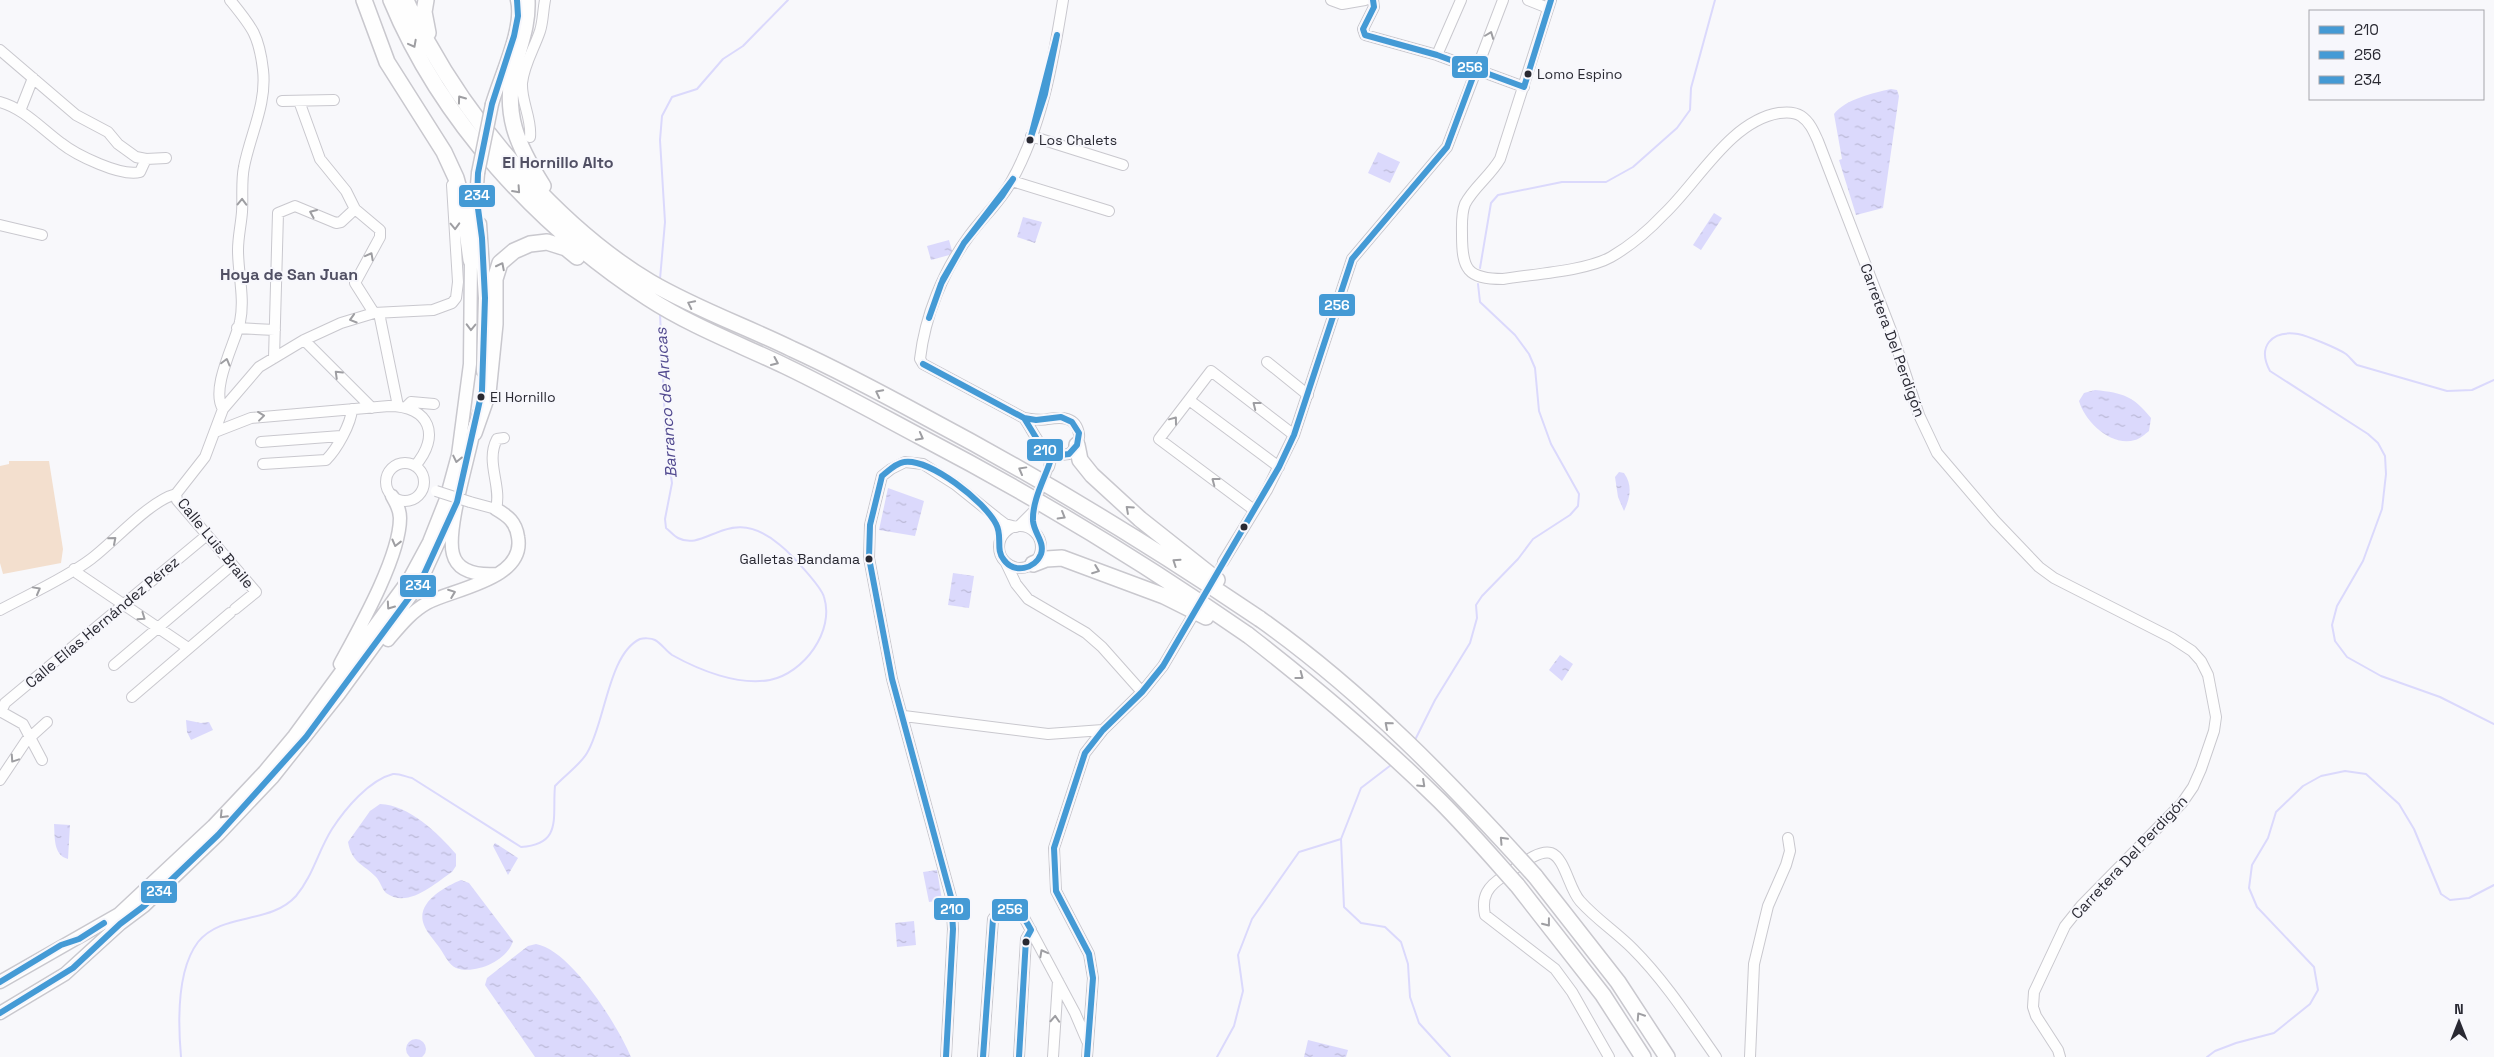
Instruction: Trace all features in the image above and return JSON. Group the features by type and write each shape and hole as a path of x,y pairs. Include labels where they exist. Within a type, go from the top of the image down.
{"highway":[{"path":"364,0 387,62 448,160 462,197 472,260"},
{"path":"392,0 432,79 491,162 525,200 586,258"},
{"path":"406,0 434,54 459,96 500,150 589,238 614,258 649,282 690,304 792,348 890,398 1046,484 1164,554 1262,618"},
{"path":"426,0 425,23 434,54"},
{"path":"519,1 527,23 511,84 511,115 521,150 558,208"},
{"path":"474,433 488,394 495,324 496,279 500,263 514,250 530,244 548,242 586,258 648,299 729,342 786,367 999,480 1137,561 1284,663 1375,740 1435,796 1518,885 1603,995 1643,1057"},
{"path":"1077,445 1080,460 1092,475 1140,519 1320,665 1455,788 1536,876 1618,982 1667,1057"},
{"path":"1031,566 1046,559 1062,558 1192,608 1248,639"}],"main road":[{"path":"0,1013 65,974 264,772 312,713 410,579 429,542 446,499 458,455 465,412 471,331 472,260 478,173 492,104 514,36 519,1"},
{"path":"476,201 482,238 485,298 482,392 457,502 451,539 453,555 461,567 477,575 498,574"},
{"path":"312,713 355,637 392,556 400,517 392,496"},
{"path":"0,982 144,906 248,803 306,737 420,583 457,502"},
{"path":"339,694 408,616 427,603 483,583 508,566 519,543 517,528 509,516 496,509"}],"street":[{"path":"223,409 219,397 220,384 240,321 242,283 238,250 242,213 243,168 259,114 263,72 258,43 252,27 230,0"},
{"path":"530,137 530,119 524,100 522,83 529,54 540,30 544,0"},
{"path":"1024,418 1038,438 1042,449 1052,456 1069,454 1077,445 1079,433 1072,422 1061,417 1048,419 1024,418 922,364 920,359 928,317 942,282 968,237 1012,181 1031,136 1047,90 1064,0"},
{"path":"1331,0 1342,4 1364,0"},
{"path":"1373,0 1374,7 1363,29 1365,36 1437,56 1524,87"},
{"path":"1437,56 1461,0"},
{"path":"1223,562 1279,468 1294,435 1352,259 1447,147 1503,0"},
{"path":"1528,0 1549,4"},
{"name":"Carretera Del Perdigón","path":"1549,4 1500,159 1491,174 1465,205 1462,218 1462,258 1467,268 1477,275 1490,279 1503,279 1592,265 1610,258 1665,214 1734,137 1753,122 1772,114 1787,112 1800,115 1808,123 1818,141 1892,333 1919,415 1945,464 2039,567 2054,578 2172,638 2192,651 2201,661 2208,675 2216,717 2214,731 2193,787 2182,803 2081,906 2065,926 2034,992 2033,1007 2036,1016 2052,1038 2060,1057"},
{"path":"0,50 76,116 108,132 118,144 136,156 146,159 166,158"},
{"path":"20,111 33,78"},
{"path":"299,100 320,159 346,192 355,209 380,230 380,238 355,283 377,313 402,407"},
{"path":"282,101 334,100"},
{"path":"0,102 20,111 63,145 122,173 140,172 146,159"},
{"path":"1031,136 1122,165"},
{"path":"0,610 90,560 162,500 176,494 205,457 216,432 223,409 259,367 304,340 341,323 377,313 433,310 452,303 456,298 458,282 454,195 448,160"},
{"path":"1012,181 1109,211"},
{"path":"274,358 278,213 295,206 336,223 340,222 355,209"},
{"path":"0,225 42,234"},
{"path":"237,328 275,330"},
{"path":"304,340 362,407"},
{"path":"1267,362 1308,395"},
{"path":"1254,510 1159,439 1211,371 1294,435"},
{"path":"1189,400 1279,468"},
{"path":"402,407 411,402 434,404"},
{"path":"263,464 326,460 331,455 351,418 362,407"},
{"path":"216,432 251,418 362,407 402,407 420,414 426,422 430,433 427,450 415,466"},
{"path":"1038,438 1041,428 1048,419"},
{"path":"261,442 341,436"},
{"path":"504,438 497,439 494,445 492,460 498,494 509,516"},
{"path":"1049,468 1052,456"},
{"path":"946,1057 953,930 950,897 904,716 892,679 869,558 870,525 882,476 891,468 905,462 923,464 956,486 1005,524 1034,531 1042,548 1037,560 1021,580 1021,591"},
{"path":"410,463 423,475 424,487 421,493 410,500 398,500 392,496 386,485 388,473 398,464 410,463"},
{"path":"424,487 496,509 498,494"},
{"name":"Calle Luis Braile","path":"176,494 177,500 256,592 188,648"},
{"path":"1034,531 1033,512 1017,526 1004,533 1001,539 999,552 1021,591 1036,604 1086,633 1102,647 1142,692"},
{"path":"991,514 998,526 1001,539"},
{"name":"Calle Elías Hernández Pérez","path":"1,711 5,704 206,535"},
{"path":"1006,563 1016,568 1031,566"},
{"path":"114,665 232,566"},
{"path":"74,569 77,573 188,648 132,697"},
{"path":"1088,1057 1093,978 1089,954 1056,891 1054,848 1085,753 1102,730 1152,680 1163,666 1192,617"},
{"path":"1132,680 1152,680"},
{"path":"1130,702 1132,680"},
{"path":"1,711 22,724 42,760"},
{"path":"904,716 1048,734 1102,730"},
{"path":"0,780 30,738 47,722"},
{"path":"1750,1057 1754,964 1768,906 1790,851 1788,838"},
{"path":"1610,1057 1572,992 1555,970 1485,915 1482,903 1486,890 1497,880 1538,854 1550,853 1560,859 1570,887 1579,900 1632,949 1663,982 1716,1057"},
{"path":"984,1057 993,919 1000,910 1011,908 1021,912 1058,981 1088,1044"},
{"path":"1019,1057 1026,939 1031,930"},
{"path":"1053,1057 1058,981"}],"shaded area":[{"path":"9,461 49,461 63,549 61,563 3,574 0,563 0,466 9,464"}],"water":[{"path":"1891,89 1897,90 1899,96 1883,208 1856,215 1839,160 1842,159 1834,114 1845,104"},
{"path":"1378,152 1400,162 1390,183 1368,173"},
{"path":"1714,213 1722,218 1701,250 1693,245"},
{"path":"1023,217 1042,222 1035,243 1017,237"},
{"path":"949,240 953,254 931,260 927,246"},
{"path":"2095,390 2121,394 2133,400 2151,418 2149,431 2137,439 2126,441 2117,440 2100,431 2087,417 2079,401 2084,393"},
{"path":"1619,472 1624,473 1630,487 1628,502 1624,511 1618,497 1615,477"},
{"path":"888,488 924,501 915,536 879,530"},
{"path":"953,573 974,576 969,608 948,605"},
{"path":"1560,655 1573,664 1562,681 1549,670"},
{"path":"186,720 201,723 209,722 213,730 191,740 187,732"},
{"path":"380,804 402,809 422,821 441,837 456,854 456,866 452,872 412,897 394,897 386,893 376,877 355,859 348,842 370,811"},
{"path":"54,824 70,825 68,859 63,857 57,850"},
{"path":"495,843 518,858 508,875 493,846"},
{"path":"937,870 942,900 929,902 923,872"},
{"path":"461,880 469,883 513,941 510,948 497,960 489,965 472,970 456,968 451,964 427,931 422,917 427,903 433,897"},
{"path":"914,921 916,945 897,947 895,923"},
{"path":"536,944 550,949 578,974 616,1027 631,1057 535,1057 485,985 487,978 528,946"},
{"path":"412,1040 420,1040 425,1045 425,1053 420,1058 412,1058 407,1053 407,1045"},
{"path":"1308,1040 1348,1050 1346,1057 1304,1057"}],"waterway":[{"name":"Barranco de Arucas","path":"660,279 665,222 660,140 662,116 672,97 697,89 723,59 743,46 788,0"},
{"path":"1480,268 1491,203 1498,195 1562,182 1606,182 1633,167 1677,128 1690,110 1691,88 1715,0"},
{"path":"1415,740 1435,700 1470,643 1477,618 1476,605 1482,596 1518,559 1533,539 1570,515 1578,506 1579,494 1551,444 1539,411 1535,368 1529,354 1515,335 1480,302 1478,284"},
{"name":"Barranco de Arucas","path":"181,1057 179,1013 182,982 191,954 198,942 220,926 273,911 285,905 296,896 307,880 327,837 337,821 358,796 375,782 393,774 412,778 521,847 534,845 544,841 549,835 553,827 555,786 587,753 614,674 629,647 640,639 648,638 655,640 672,655 706,671 745,681 770,680 783,676 805,660 814,649 825,623 824,597 798,562 780,545 762,533 747,528 733,528 689,541 678,538 666,528 665,519 672,483 666,442 660,314"},
{"path":"2494,380 2472,390 2447,391 2357,365 2342,352 2315,340 2289,333 2280,335 2269,342 2265,355 2270,371 2368,434 2378,443 2385,456 2386,474 2382,509 2363,561 2337,606 2332,625 2335,641 2347,657 2381,676 2440,697 2494,724"},
{"path":"1391,765 1361,788 1341,839 1344,907 1361,923 1385,927 1401,942 1408,964 1410,997 1419,1023 1450,1057"},
{"path":"2207,1057 2215,1051 2236,1043 2274,1033 2310,1004 2318,990 2314,967 2257,907 2249,888 2252,865 2268,838 2276,812 2303,786 2321,776 2345,771 2366,774 2399,804 2414,829 2441,894 2450,900 2469,898 2494,885"},
{"path":"1217,1057 1234,1026 1243,991 1238,955 1252,919 1299,852 1341,839"}],"tunnel":[{"path":"1035,507 1049,467"},
{"path":"1197,607 1223,562"}],"transit line":[{"name":"234","path":"0,1013 73,968 120,924 144,906 218,835 306,737 420,583 457,502 482,391 485,298 482,238 477,201 478,173 492,104 514,36 518,16 517,0"},
{"name":"256","path":"1373,0 1374,7 1363,29 1365,35 1437,55 1524,87 1551,0"},
{"name":"210","path":"1030,140 1057,35"},
{"name":"210","path":"1030,140 1045,94 1057,35"},
{"name":"256","path":"1087,1057 1093,978 1089,954 1056,891 1054,848 1085,753 1103,730 1142,692 1163,666 1279,467 1294,435 1352,259 1447,147 1476,69"},
{"name":"210","path":"964,243 1013,179"},
{"name":"210","path":"964,243 1002,196 1013,179"},
{"name":"210","path":"929,318 943,279 964,243"},
{"name":"210","path":"929,318 941,284 964,243"},
{"name":"210","path":"923,364 1024,418"},
{"name":"210","path":"1061,417 1072,422 1079,433 1077,445 1069,454 1052,456 1043,449 1024,418 1036,420 1061,417"},
{"name":"210","path":"882,476 901,463 915,463 928,467 956,483 981,504 996,524 999,533 1000,552 1004,560 1013,567 1024,568 1034,563 1041,554 1042,545 1034,525 1033,513 1037,496 1052,456"},
{"name":"210","path":"882,476 870,525 869,558 892,679 951,897 953,929 946,1057"},
{"name":"256","path":"983,1057 993,919 1000,910 1006,909 1020,913 1031,930 1026,939 1019,1057"},
{"name":"234","path":"0,982 61,945 79,939 104,923"}],"place":[{"name":"Lomo Espino","path":"1528,74"},
{"name":"Los Chalets","path":"1030,140"},
{"name":"El Hornillo","path":"481,397"},
{"name":"Galletas Bandama","path":"869,559"}],"district":[{"name":"El Hornillo Alto","path":"558,162"},
{"name":"Hoya de San Juan","path":"289,274"}]}
